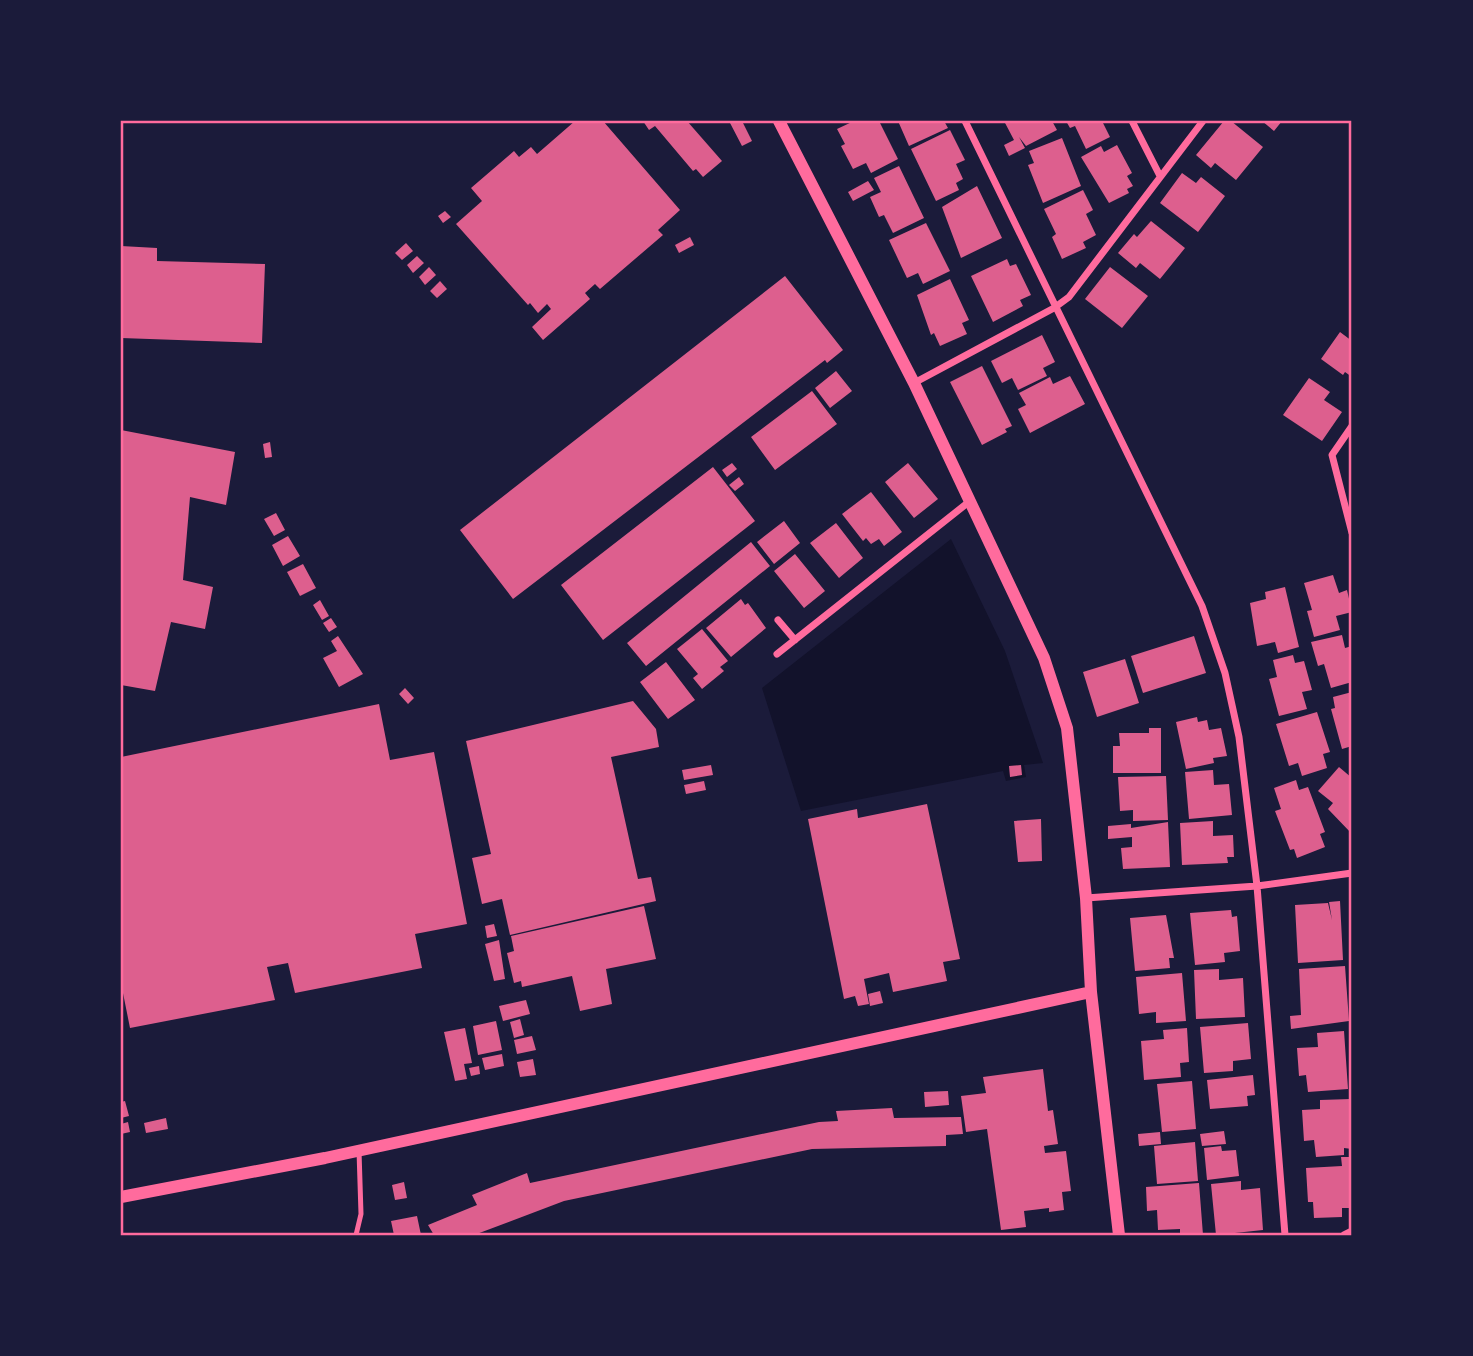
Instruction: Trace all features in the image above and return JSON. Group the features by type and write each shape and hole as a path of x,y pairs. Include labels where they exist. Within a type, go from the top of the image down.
{"street":[{"path":"779,121 914,383 970,501 1044,658 1067,728 1086,898 1091,992 1119,1235"},
{"path":"965,121 1202,606 1225,673 1239,737 1257,886 1285,1235"},
{"path":"1132,121 1160,176"},
{"path":"914,383 1055,308 1069,297 1203,121"},
{"path":"1352,426 1332,455 1352,533"},
{"path":"777,654 970,501"},
{"path":"778,620 795,640"},
{"path":"1086,898 1257,886 1352,873"},
{"path":"121,1197 359,1151 1091,992"},
{"path":"1344,1235 1352,1231"}],"lane":[{"path":"356,1235 360,1214 359,1151"}],"shaded area":[{"path":"951,539 1005,651 1043,763 1024,765 1026,777 1006,781 1003,771 801,811 762,688"}],"building":[{"path":"575,121 603,121 680,210 658,230 663,235 600,289 595,284 585,293 590,299 543,340 532,327 551,309 547,304 538,313 530,303 528,305 456,224 482,201 471,188 514,151 519,157 531,147 537,154"},
{"path":"643,121 687,121 722,161 703,177 696,169 693,171 655,126 649,130"},
{"path":"729,121 742,121 752,141 742,146"},
{"path":"854,121 879,121 898,159 871,173 866,163 853,169 841,146 845,144 837,129"},
{"path":"898,121 944,121 948,128 909,146"},
{"path":"1004,121 1052,121 1057,130 1026,146 1019,137 1025,148 1009,156 1004,145 1014,140"},
{"path":"1066,121 1102,121 1110,137 1086,149 1075,126 1070,128"},
{"path":"1224,121 1231,121 1263,147 1236,180 1215,163 1211,168 1196,155"},
{"path":"1262,121 1282,121 1274,131"},
{"path":"950,130 965,160 956,164 963,179 956,183 959,190 936,201 911,149"},
{"path":"1062,138 1081,186 1043,203 1028,165 1034,163 1029,151"},
{"path":"1117,145 1132,173 1127,176 1133,186 1127,189 1129,193 1109,203 1081,157 1101,146 1104,152"},
{"path":"899,166 924,218 893,233 884,215 879,217 870,197 881,192 874,178"},
{"path":"1182,173 1196,183 1201,177 1225,196 1198,232 1160,203"},
{"path":"868,181 874,190 853,201 848,192"},
{"path":"977,186 1002,238 961,258 942,207"},
{"path":"1083,190 1093,210 1086,214 1096,235 1083,242 1086,248 1062,259 1052,237 1056,234 1044,209"},
{"path":"445,211 451,217 443,223 438,216"},
{"path":"1151,221 1185,248 1160,279 1140,263 1136,268 1118,253 1134,234 1137,237"},
{"path":"926,223 950,271 923,284 918,273 907,278 889,240"},
{"path":"690,237 694,245 679,253 675,245"},
{"path":"406,243 413,251 402,260 395,253"},
{"path":"121,246 157,248 157,261 265,264 262,343 121,338"},
{"path":"417,256 424,263 413,273 407,265"},
{"path":"1007,259 1010,266 1016,264 1031,295 1020,300 1023,306 993,322 971,276"},
{"path":"429,267 436,275 425,285 419,277"},
{"path":"1110,267 1148,296 1122,328 1085,299"},
{"path":"785,276 843,350 827,363 825,360 513,599 460,530"},
{"path":"950,279 969,320 962,323 967,334 940,346 934,333 931,335 917,295"},
{"path":"440,281 447,289 437,298 430,291"},
{"path":"1340,332 1352,341 1352,377 1345,372 1343,375 1321,359"},
{"path":"1042,335 1055,362 1043,368 1047,376 1018,390 1012,378 1002,383 991,361"},
{"path":"982,366 1012,426 1005,429 1007,432 982,445 950,382"},
{"path":"836,371 852,391 830,408 815,388"},
{"path":"1070,376 1085,404 1030,433 1018,409 1026,405 1019,393 1050,377 1053,384"},
{"path":"1309,378 1330,392 1324,400 1342,412 1322,441 1283,415"},
{"path":"812,391 837,424 775,470 751,437"},
{"path":"121,430 235,452 226,505 190,497 183,580 213,587 205,629 171,622 155,691 121,685"},
{"path":"270,442 272,457 265,458 263,444"},
{"path":"732,463 737,469 727,477 722,470"},
{"path":"908,463 938,499 914,518 885,482"},
{"path":"713,467 755,521 603,640 561,585"},
{"path":"739,477 744,484 735,491 729,485"},
{"path":"871,492 902,532 884,546 879,539 871,544 866,538 863,541 842,514"},
{"path":"276,513 285,530 274,536 264,519"},
{"path":"784,521 800,543 774,564 757,542"},
{"path":"836,523 863,558 839,578 810,543"},
{"path":"288,536 300,556 283,566 272,545"},
{"path":"751,542 770,566 646,666 627,643"},
{"path":"795,554 825,591 804,608 774,571"},
{"path":"303,564 316,588 300,596 287,572"},
{"path":"1333,575 1339,593 1347,590 1352,612 1336,616 1340,630 1314,637 1307,611 1312,610 1304,583"},
{"path":"1285,587 1299,647 1278,653 1275,642 1257,646 1250,603 1266,599 1265,592"},
{"path":"741,599 745,605 748,603 766,628 731,657 706,628"},
{"path":"320,600 329,616 322,620 313,605"},
{"path":"331,618 337,627 329,632 323,623"},
{"path":"702,629 728,661 720,667 724,671 702,689 693,678 698,674 677,649"},
{"path":"1342,635 1345,648 1352,646 1352,682 1331,688 1324,664 1318,666 1311,642"},
{"path":"338,636 363,674 339,687 323,658 337,651 331,641"},
{"path":"1194,636 1206,673 1143,693 1131,656"},
{"path":"1293,655 1295,663 1304,661 1312,690 1302,692 1307,709 1279,716 1269,679 1277,677 1273,660"},
{"path":"1125,659 1139,703 1097,717 1083,672"},
{"path":"666,662 695,700 668,719 640,682"},
{"path":"405,688 414,698 408,704 399,694"},
{"path":"1352,692 1352,746 1342,749 1331,709 1335,708 1333,697"},
{"path":"633,701 656,729 659,747 611,757 638,879 651,877 656,901 510,935 502,899 482,904 472,858 491,854 466,741"},
{"path":"379,704 390,760 434,752 467,924 415,934 422,968 295,993 288,963 267,967 275,1000 130,1028 121,983 121,757"},
{"path":"1317,712 1330,752 1323,754 1327,768 1302,776 1298,763 1289,766 1276,724"},
{"path":"1197,717 1198,722 1207,720 1209,730 1221,728 1227,756 1213,758 1214,763 1186,769 1176,722"},
{"path":"1149,728 1161,728 1161,773 1113,773 1113,746 1120,746 1119,733 1149,733"},
{"path":"711,765 713,775 684,780 682,770"},
{"path":"1021,765 1022,775 1010,777 1009,766"},
{"path":"1339,767 1352,778 1352,834 1328,809 1333,803 1318,791"},
{"path":"1213,770 1214,785 1229,784 1232,815 1189,819 1185,772"},
{"path":"1166,776 1168,820 1133,821 1133,810 1120,811 1118,777"},
{"path":"1296,780 1299,790 1308,787 1325,832 1320,834 1325,847 1297,858 1294,849 1290,850 1275,811 1281,809 1274,788"},
{"path":"704,781 706,790 686,794 684,785"},
{"path":"927,804 960,959 943,962 947,981 893,992 889,973 864,979 869,1004 858,1006 855,996 844,999 808,819 857,809 858,818"},
{"path":"1041,819 1042,861 1018,862 1014,821"},
{"path":"1213,821 1213,836 1233,835 1234,857 1227,857 1228,863 1182,865 1180,823"},
{"path":"1168,822 1170,867 1123,869 1121,848 1132,847 1132,837 1108,839 1108,826 1131,824 1131,828"},
{"path":"1340,901 1343,960 1298,963 1295,905 1328,903 1332,920 1329,902"},
{"path":"644,906 656,959 606,969 612,1004 580,1011 572,976 522,987 521,981 514,983 507,953 514,951 511,936"},
{"path":"1231,910 1232,917 1237,916 1240,951 1224,953 1225,962 1195,965 1190,913"},
{"path":"1166,915 1174,958 1169,958 1170,968 1135,971 1130,918"},
{"path":"494,924 497,936 487,938 485,926"},
{"path":"499,940 505,979 494,981 485,944"},
{"path":"1345,966 1349,1021 1291,1029 1290,1016 1301,1015 1299,969"},
{"path":"1219,969 1219,980 1243,978 1245,1017 1196,1019 1194,970"},
{"path":"1182,973 1186,1021 1156,1023 1156,1012 1139,1014 1136,977"},
{"path":"880,991 883,1003 870,1006 868,994"},
{"path":"526,1000 530,1014 503,1021 499,1006"},
{"path":"520,1019 524,1035 514,1038 510,1022"},
{"path":"496,1021 502,1050 478,1055 473,1026"},
{"path":"1248,1023 1251,1059 1233,1061 1233,1071 1204,1073 1200,1027"},
{"path":"465,1028 472,1063 464,1064 467,1079 455,1081 444,1032"},
{"path":"1187,1028 1189,1062 1180,1063 1181,1077 1144,1080 1141,1041 1164,1039 1163,1030"},
{"path":"1344,1031 1348,1089 1308,1092 1306,1075 1299,1076 1297,1048 1318,1047 1317,1033"},
{"path":"532,1036 536,1050 517,1054 514,1040"},
{"path":"502,1054 504,1066 485,1070 482,1058"},
{"path":"533,1059 536,1075 520,1077 517,1062"},
{"path":"479,1066 480,1074 471,1076 469,1068"},
{"path":"1043,1069 1048,1111 1053,1110 1058,1144 1044,1146 1045,1153 1066,1151 1071,1191 1062,1192 1064,1210 1049,1212 1049,1208 1024,1211 1026,1227 1001,1230 987,1129 966,1132 961,1096 986,1093 983,1077"},
{"path":"1253,1075 1255,1095 1247,1096 1248,1106 1210,1109 1207,1080"},
{"path":"1192,1081 1196,1129 1162,1132 1157,1084"},
{"path":"948,1091 949,1105 925,1107 924,1092"},
{"path":"1351,1099 1352,1149 1344,1148 1344,1155 1316,1157 1314,1140 1304,1141 1302,1110 1320,1109 1320,1100"},
{"path":"125,1101 129,1116 121,1118 121,1102"},
{"path":"892,1108 894,1118 961,1117 963,1134 946,1135 946,1146 812,1149 564,1201 474,1235 434,1235 428,1225 477,1205 472,1195 527,1173 530,1183 819,1122 838,1121 836,1111"},
{"path":"166,1118 168,1129 146,1133 144,1123"},
{"path":"128,1122 130,1132 121,1134 121,1124"},
{"path":"1224,1131 1226,1144 1202,1146 1200,1134"},
{"path":"1160,1132 1161,1144 1139,1146 1138,1134"},
{"path":"1195,1142 1198,1181 1157,1184 1154,1146"},
{"path":"1221,1146 1222,1151 1236,1150 1239,1176 1207,1180 1204,1148"},
{"path":"1341,1157 1352,1157 1352,1208 1342,1208 1342,1217 1314,1218 1313,1202 1308,1202 1306,1168 1342,1166"},
{"path":"1241,1181 1241,1190 1260,1188 1263,1230 1216,1235 1211,1184"},
{"path":"404,1182 407,1198 395,1200 392,1185"},
{"path":"1199,1183 1203,1235 1180,1235 1180,1229 1158,1230 1157,1210 1147,1211 1146,1187"},
{"path":"417,1216 421,1235 394,1235 391,1221"}]}
